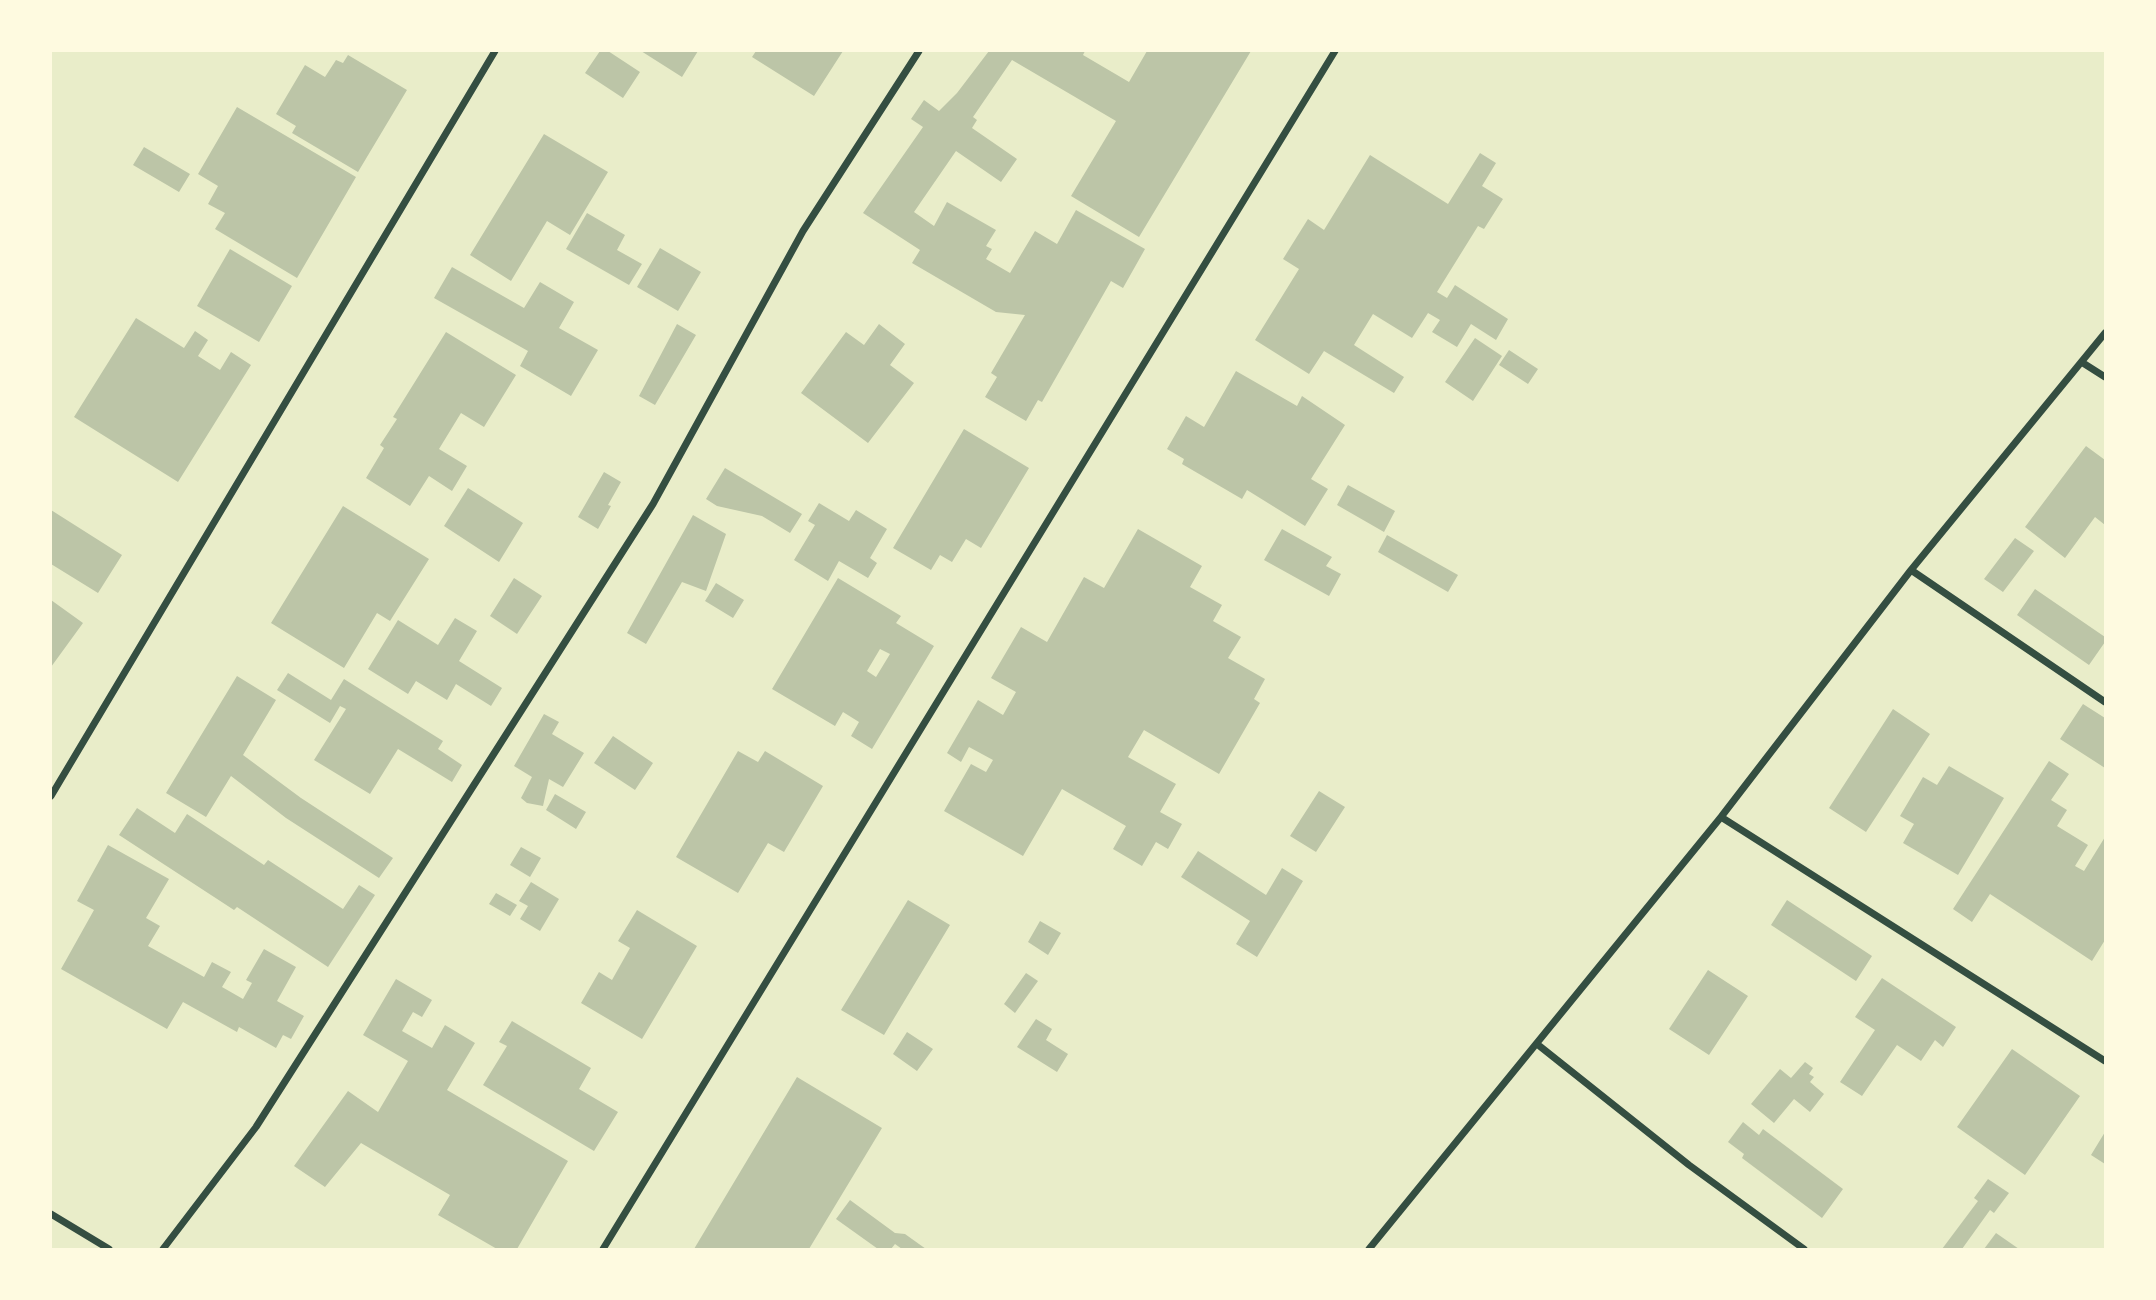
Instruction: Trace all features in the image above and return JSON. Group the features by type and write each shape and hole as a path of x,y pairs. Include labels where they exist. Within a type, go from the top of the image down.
{"street":[{"path":"51,796 495,51"},
{"path":"163,1249 256,1126 653,504 803,231 919,51"},
{"path":"603,1249 1335,51"},
{"path":"1369,1249 1721,817 1910,570 2105,333"},
{"path":"2082,363 2105,377"},
{"path":"1910,570 2105,702"},
{"path":"1721,817 2105,1061"},
{"path":"1537,1044 1689,1165 1804,1249"},
{"path":"51,1214 109,1249"}],"building":[{"path":"600,51 608,51 640,72 623,98 585,73"},
{"path":"641,51 698,51 682,77"},
{"path":"756,51 843,51 814,96 752,57"},
{"path":"989,51 1085,51 1083,55 1129,82 1147,51 1251,51 1139,237 1071,196 1116,121 1012,60 973,117 977,120 972,128 1017,159 1001,182 956,151 914,212 934,226 947,202 996,230 986,246 992,249 986,259 1010,273 1035,231 1057,244 1076,210 1145,249 1123,288 1111,281 1042,402 1038,400 1026,421 985,397 997,377 991,373 1025,315 996,312 912,263 920,250 863,213 923,127 911,119 924,100 939,111 957,93"},
{"path":"348,55 407,90 358,172 292,133 296,126 276,114 305,65 325,77 336,60 343,63"},
{"path":"237,107 356,177 297,278 215,229 225,213 208,204 218,186 198,174"},
{"path":"544,134 608,172 570,235 547,221 511,281 470,255"},
{"path":"144,147 190,174 179,192 133,165"},
{"path":"1480,153 1496,163 1482,186 1503,199 1484,229 1478,226 1437,292 1447,298 1455,285 1508,319 1496,340 1471,324 1457,347 1432,332 1440,320 1428,313 1412,338 1373,314 1354,345 1404,377 1394,393 1324,351 1309,374 1255,340 1299,269 1283,259 1308,219 1324,230 1370,155 1448,204"},
{"path":"587,213 625,235 617,250 642,264 629,285 566,249"},
{"path":"660,248 701,272 678,311 637,287"},
{"path":"230,249 292,286 259,342 197,306"},
{"path":"452,267 524,308 540,282 574,302 559,328 598,350 571,396 520,366 528,351 434,298"},
{"path":"136,318 184,348 195,331 208,340 198,356 220,370 231,352 251,365 178,482 74,417"},
{"path":"677,324 696,335 655,405 639,396"},
{"path":"879,324 905,344 890,365 914,383 868,443 801,393 846,332 864,345"},
{"path":"446,332 516,375 484,427 461,413 439,449 467,466 452,491 429,476 410,506 366,478 384,448 380,445 397,419 393,417"},
{"path":"1475,338 1502,356 1473,401 1445,382"},
{"path":"1509,350 1538,369 1528,384 1499,365"},
{"path":"1236,371 1297,406 1302,396 1345,425 1311,479 1328,489 1305,526 1247,490 1242,499 1182,464 1184,459 1167,449 1186,416 1204,427"},
{"path":"964,429 1029,468 981,548 966,539 952,562 940,555 931,570 893,548"},
{"path":"2086,446 2105,460 2105,525 2095,517 2065,558 2025,527"},
{"path":"725,468 802,514 790,533 762,516 717,506 706,499"},
{"path":"604,472 621,482 598,529 578,517"},
{"path":"1348,485 1395,511 1384,532 1337,505"},
{"path":"468,488 523,523 499,562 444,526"},
{"path":"819,503 849,521 856,510 887,529 870,558 877,563 868,578 839,561 828,581 794,560 815,525 808,521"},
{"path":"343,506 429,559 390,621 377,613 344,668 271,623"},
{"path":"51,510 122,555 98,593 51,564"},
{"path":"693,515 726,534 706,591 682,582 646,644 627,633"},
{"path":"1138,529 1202,566 1190,587 1222,605 1213,621 1241,637 1228,658 1265,679 1254,699 1260,703 1219,774 1144,730 1128,757 1176,784 1160,812 1182,824 1168,849 1156,842 1142,866 1113,849 1126,826 1062,789 1023,856 944,811 971,764 986,772 993,760 969,747 961,762 947,753 978,700 1003,715 1016,692 991,678 1021,627 1047,642 1084,577 1104,588"},
{"path":"1282,529 1332,557 1326,566 1341,574 1329,596 1264,560"},
{"path":"1387,535 1458,575 1448,592 1378,552"},
{"path":"2015,538 2034,551 2003,592 1984,579"},
{"path":"514,578 542,596 517,634 490,616"},
{"path":"838,578 901,616 896,623 934,646 872,749 851,736 859,722 843,712 835,726 772,689","holes":["880,649 890,654 876,677 867,671"]},
{"path":"716,583 744,600 733,618 705,601"},
{"path":"2035,589 2105,637 2105,642 2089,665 2017,615"},
{"path":"51,600 83,623 51,667"},
{"path":"455,618 477,631 459,661 502,688 491,706 456,684 447,700 416,681 408,694 368,669 398,620 438,645"},
{"path":"288,673 331,700 344,679 443,741 438,749 462,765 452,782 398,749 370,794 314,760 346,709 340,706 330,723 277,690"},
{"path":"237,676 276,700 243,755 301,798 393,858 379,878 286,818 231,776 206,817 166,793"},
{"path":"2083,704 2105,718 2105,768 2060,739"},
{"path":"1893,709 1930,734 1866,832 1829,808"},
{"path":"544,714 559,722 552,734 584,753 563,787 549,779 543,806 527,803 521,798 532,777 514,766"},
{"path":"613,736 653,763 635,790 594,763"},
{"path":"738,751 758,762 765,751 823,786 784,852 768,843 738,893 676,857"},
{"path":"2049,761 2069,774 2051,800 2067,810 2057,826 2088,845 2075,866 2084,871 2105,837 2105,940 2092,961 1990,894 1972,922 1953,909"},
{"path":"1949,766 2004,798 1958,875 1903,843 1914,824 1900,816 1923,777 1937,785"},
{"path":"1319,791 1345,807 1316,852 1290,836"},
{"path":"555,794 586,812 576,829 546,810"},
{"path":"137,808 175,833 187,814 264,865 268,860 343,909 359,885 375,895 328,967 237,907 234,910 119,835"},
{"path":"108,845 169,879 146,918 160,926 148,946 204,977 212,962 231,972 222,987 243,999 252,983 246,980 264,949 296,967 277,1001 304,1016 291,1039 283,1035 276,1048 239,1027 237,1032 183,1002 167,1029 61,969 94,910 77,901"},
{"path":"521,847 541,858 530,877 510,865"},
{"path":"1198,851 1266,895 1282,868 1303,881 1257,957 1236,944 1250,921 1181,877"},
{"path":"531,882 559,899 540,931 520,919 528,906 519,901"},
{"path":"496,893 517,905 510,916 489,904"},
{"path":"908,900 950,925 884,1035 841,1010"},
{"path":"1787,900 1872,956 1856,981 1771,925"},
{"path":"637,910 697,946 642,1039 581,1003 599,972 612,980 630,948 618,941"},
{"path":"1040,921 1061,933 1048,955 1028,942"},
{"path":"1708,970 1748,996 1709,1055 1669,1029"},
{"path":"1026,973 1038,981 1015,1013 1004,1004"},
{"path":"1882,978 1956,1027 1943,1047 1935,1040 1921,1061 1897,1045 1862,1096 1840,1082 1875,1030 1855,1017"},
{"path":"396,979 432,1000 422,1017 413,1012 402,1031 432,1048 445,1025 475,1043 447,1090 568,1161 517,1249 497,1249 438,1215 450,1195 361,1143 325,1187 294,1166 348,1091 378,1112 408,1061 363,1035"},
{"path":"1036,1019 1052,1029 1046,1040 1068,1054 1057,1072 1017,1047"},
{"path":"512,1021 591,1068 579,1089 618,1112 594,1151 483,1085 507,1046 499,1042"},
{"path":"907,1032 933,1049 917,1071 893,1054"},
{"path":"2012,1049 2080,1096 2025,1175 1957,1127"},
{"path":"1805,1062 1813,1068 1809,1074 1814,1077 1810,1082 1824,1094 1810,1112 1794,1099 1774,1123 1751,1104 1780,1069 1791,1078"},
{"path":"797,1077 882,1128 809,1249 694,1249"},
{"path":"1743,1122 1759,1135 1763,1129 1843,1189 1822,1218 1742,1158 1744,1154 1728,1142"},
{"path":"2105,1132 2105,1164 2091,1155"},
{"path":"1988,1179 2009,1193 1994,1213 1990,1210 1962,1249 1942,1249 1978,1201 1974,1198"},
{"path":"850,1200 895,1233 905,1234 926,1249 902,1249 895,1244 891,1249 878,1249 836,1219"},
{"path":"1996,1233 2019,1249 1984,1249"}]}
